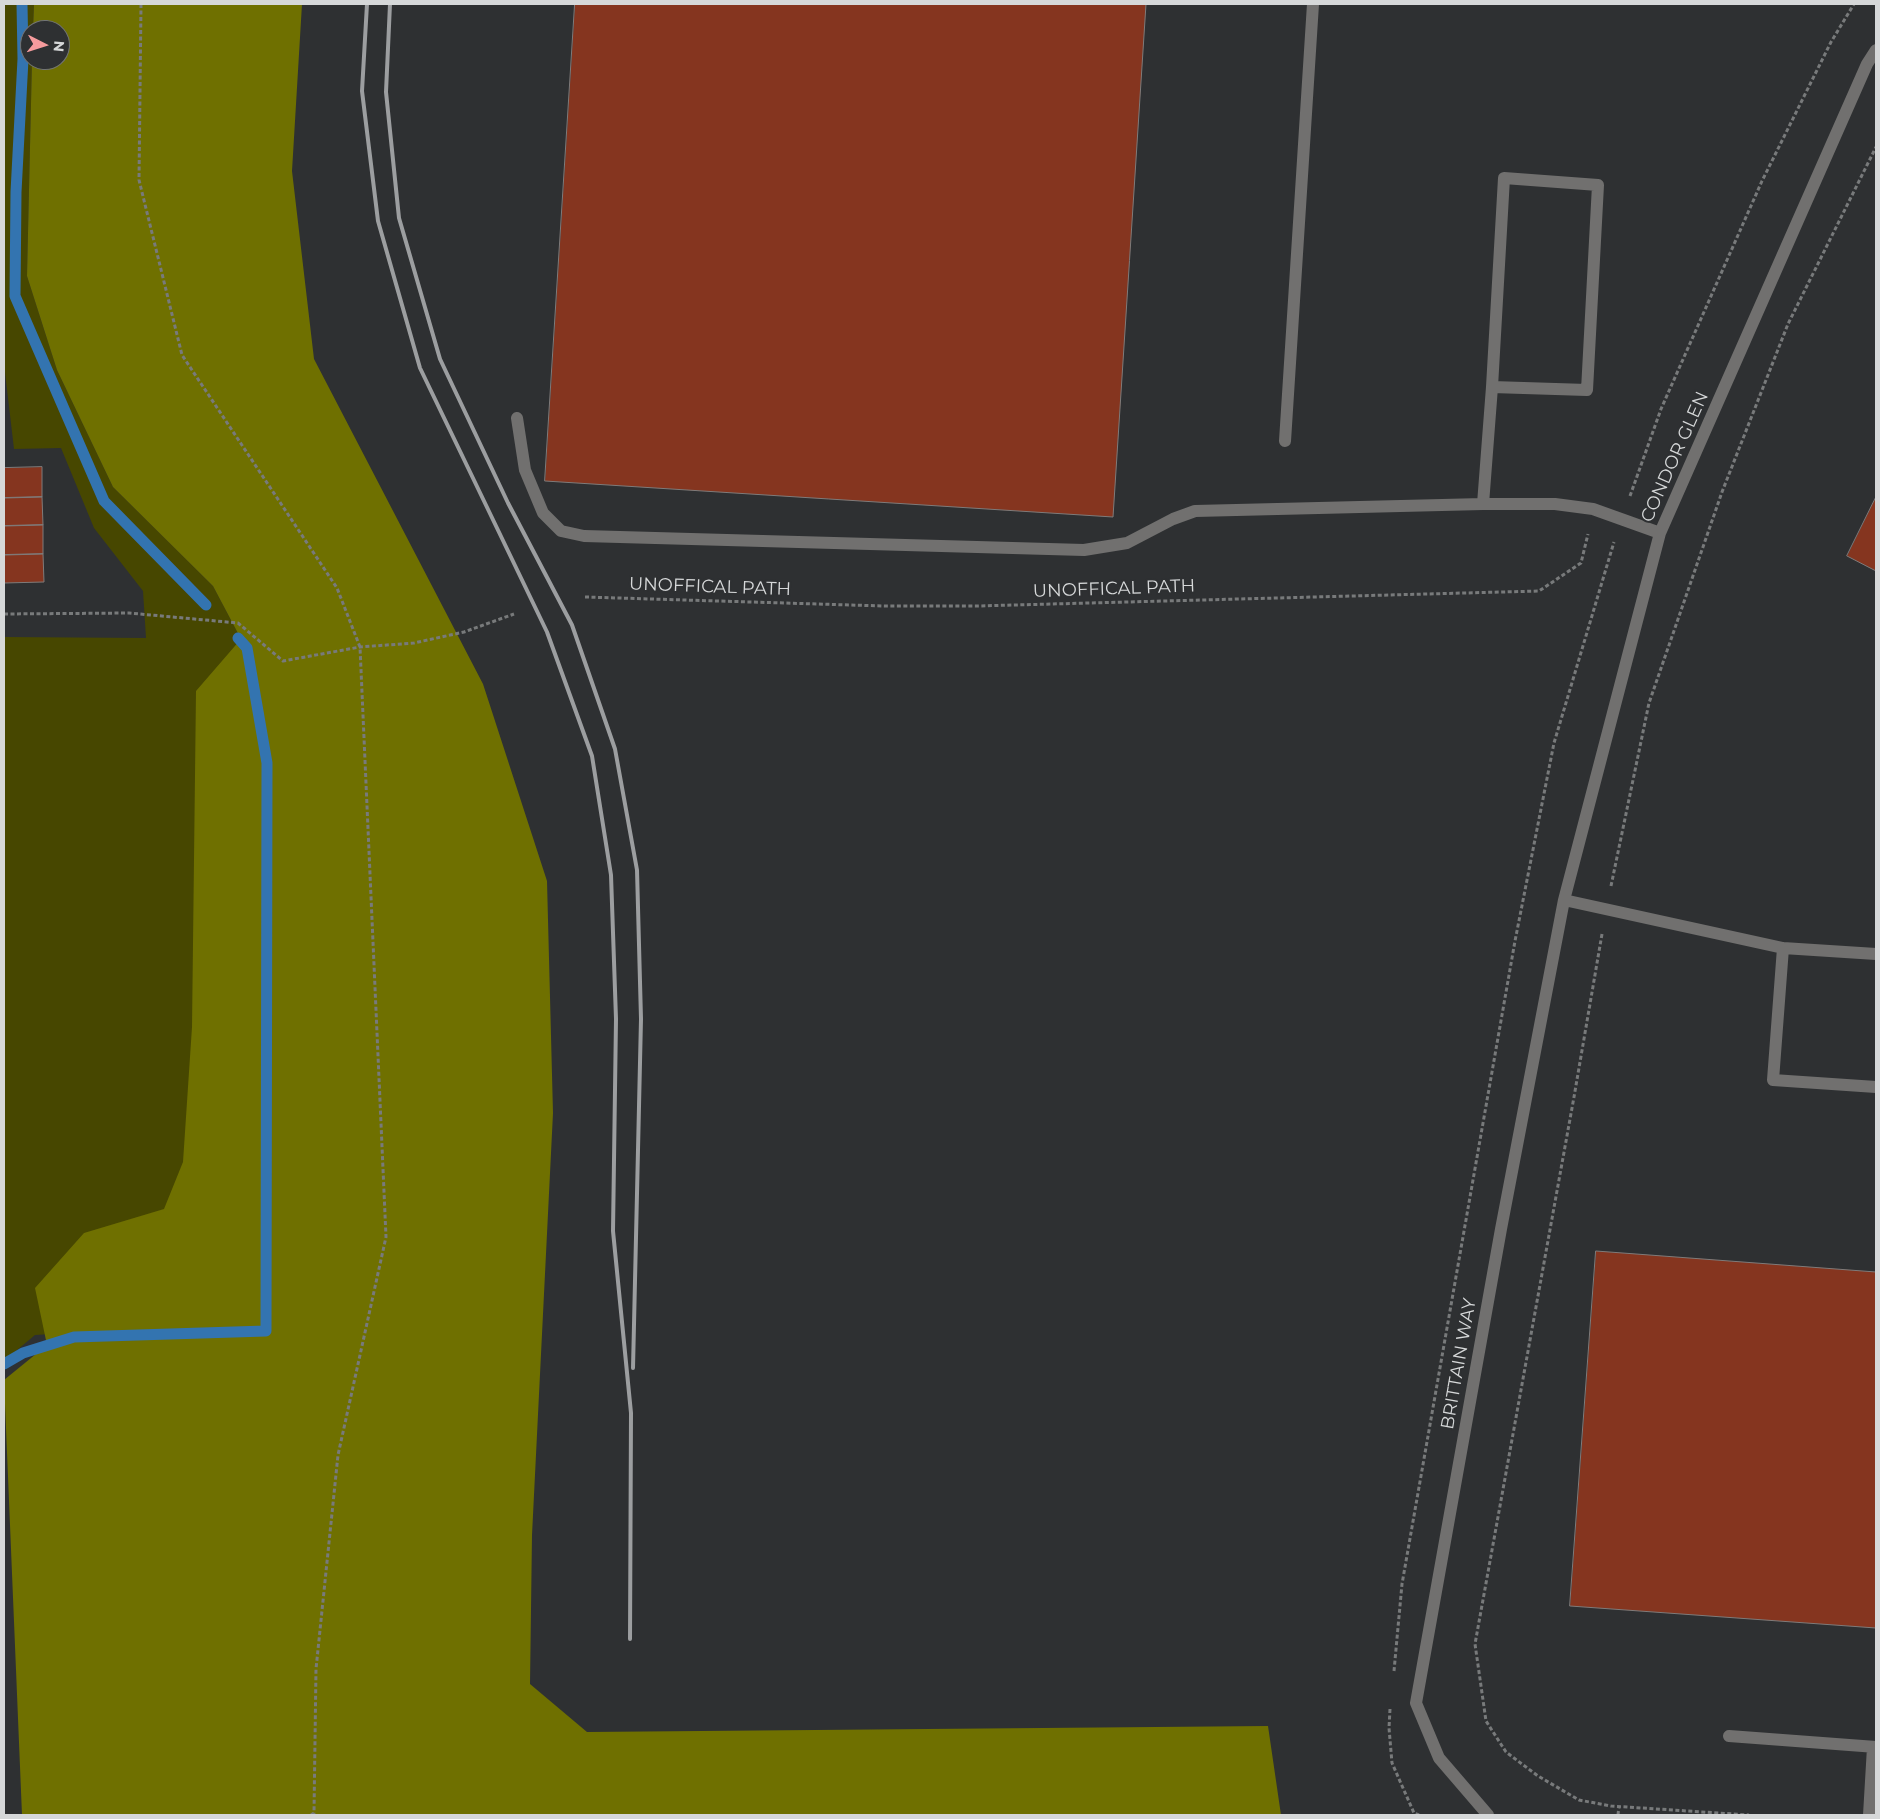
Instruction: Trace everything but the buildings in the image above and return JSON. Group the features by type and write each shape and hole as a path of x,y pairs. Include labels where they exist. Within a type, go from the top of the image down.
{"street":[{"path":"1284,441 1314,4"},
{"name":"CONDOR GLEN","path":"1564,900 1660,533 1867,64 1876,50"},
{"path":"1483,504 1504,178 1598,185 1587,390 1492,387"},
{"path":"518,418 525,470 543,513 561,531 584,536 1084,550 1127,543 1173,518 1195,511 1483,504 1555,504 1593,509 1660,533"},
{"path":"1564,900 1783,948 1876,954"},
{"name":"BRITTAIN WAY","path":"1488,1815 1439,1758 1416,1703 1501,1229 1564,900"},
{"path":"1783,948 1773,1080 1876,1087"},
{"path":"1729,1736 1875,1747 1869,1815"}],"path":[{"path":"141,4 138,180 182,354 337,588 360,646 386,1237 338,1455 316,1669 314,1813 311,1815"},
{"path":"1749,1815 1619,1806 1579,1800 1538,1776 1506,1752 1486,1721 1475,1644 1606,909 1649,703 1722,492 1788,324 1876,147"},
{"name":"UNOFFICAL PATH","path":"585,597 884,606 977,606 1539,591 1581,563 1593,509"},
{"path":"4,614 129,613 238,623 283,661 360,646 430,639 464,632 514,614"},
{"path":"1618,1815 1619,1806"}],"shaded area":[{"path":"4,4 34,4 33,20 20,20 20,70 32,70 27,276 57,370 113,487 213,586 241,639 267,1321 35,1335 4,1361 4,637 146,638 143,591 94,528 61,448 14,449 4,364"},
{"path":"34,4 302,4 292,171 314,359 483,684 547,881 553,1113 532,1535 530,1684 587,1732 1268,1726 1281,1815 22,1815 4,1380 47,1345 35,1288 84,1233 164,1209 183,1162 192,1027 196,691 241,639 213,586 113,487 57,370 27,276 32,70 70,70 70,20 33,20"}],"waterway":[{"path":"22,4 23,59 16,192 15,296 104,501 206,605"},
{"path":"4,1364 23,1353 74,1337 266,1331 267,763 247,648 238,638"}],"railway":[{"path":"367,4 362,91 378,221 420,368 547,632 592,756 611,875 616,1019 613,1231 631,1413 630,1639"},
{"path":"390,4 386,92 399,218 440,359 508,503 572,625 615,749 637,870 641,1019 633,1368"}]}
